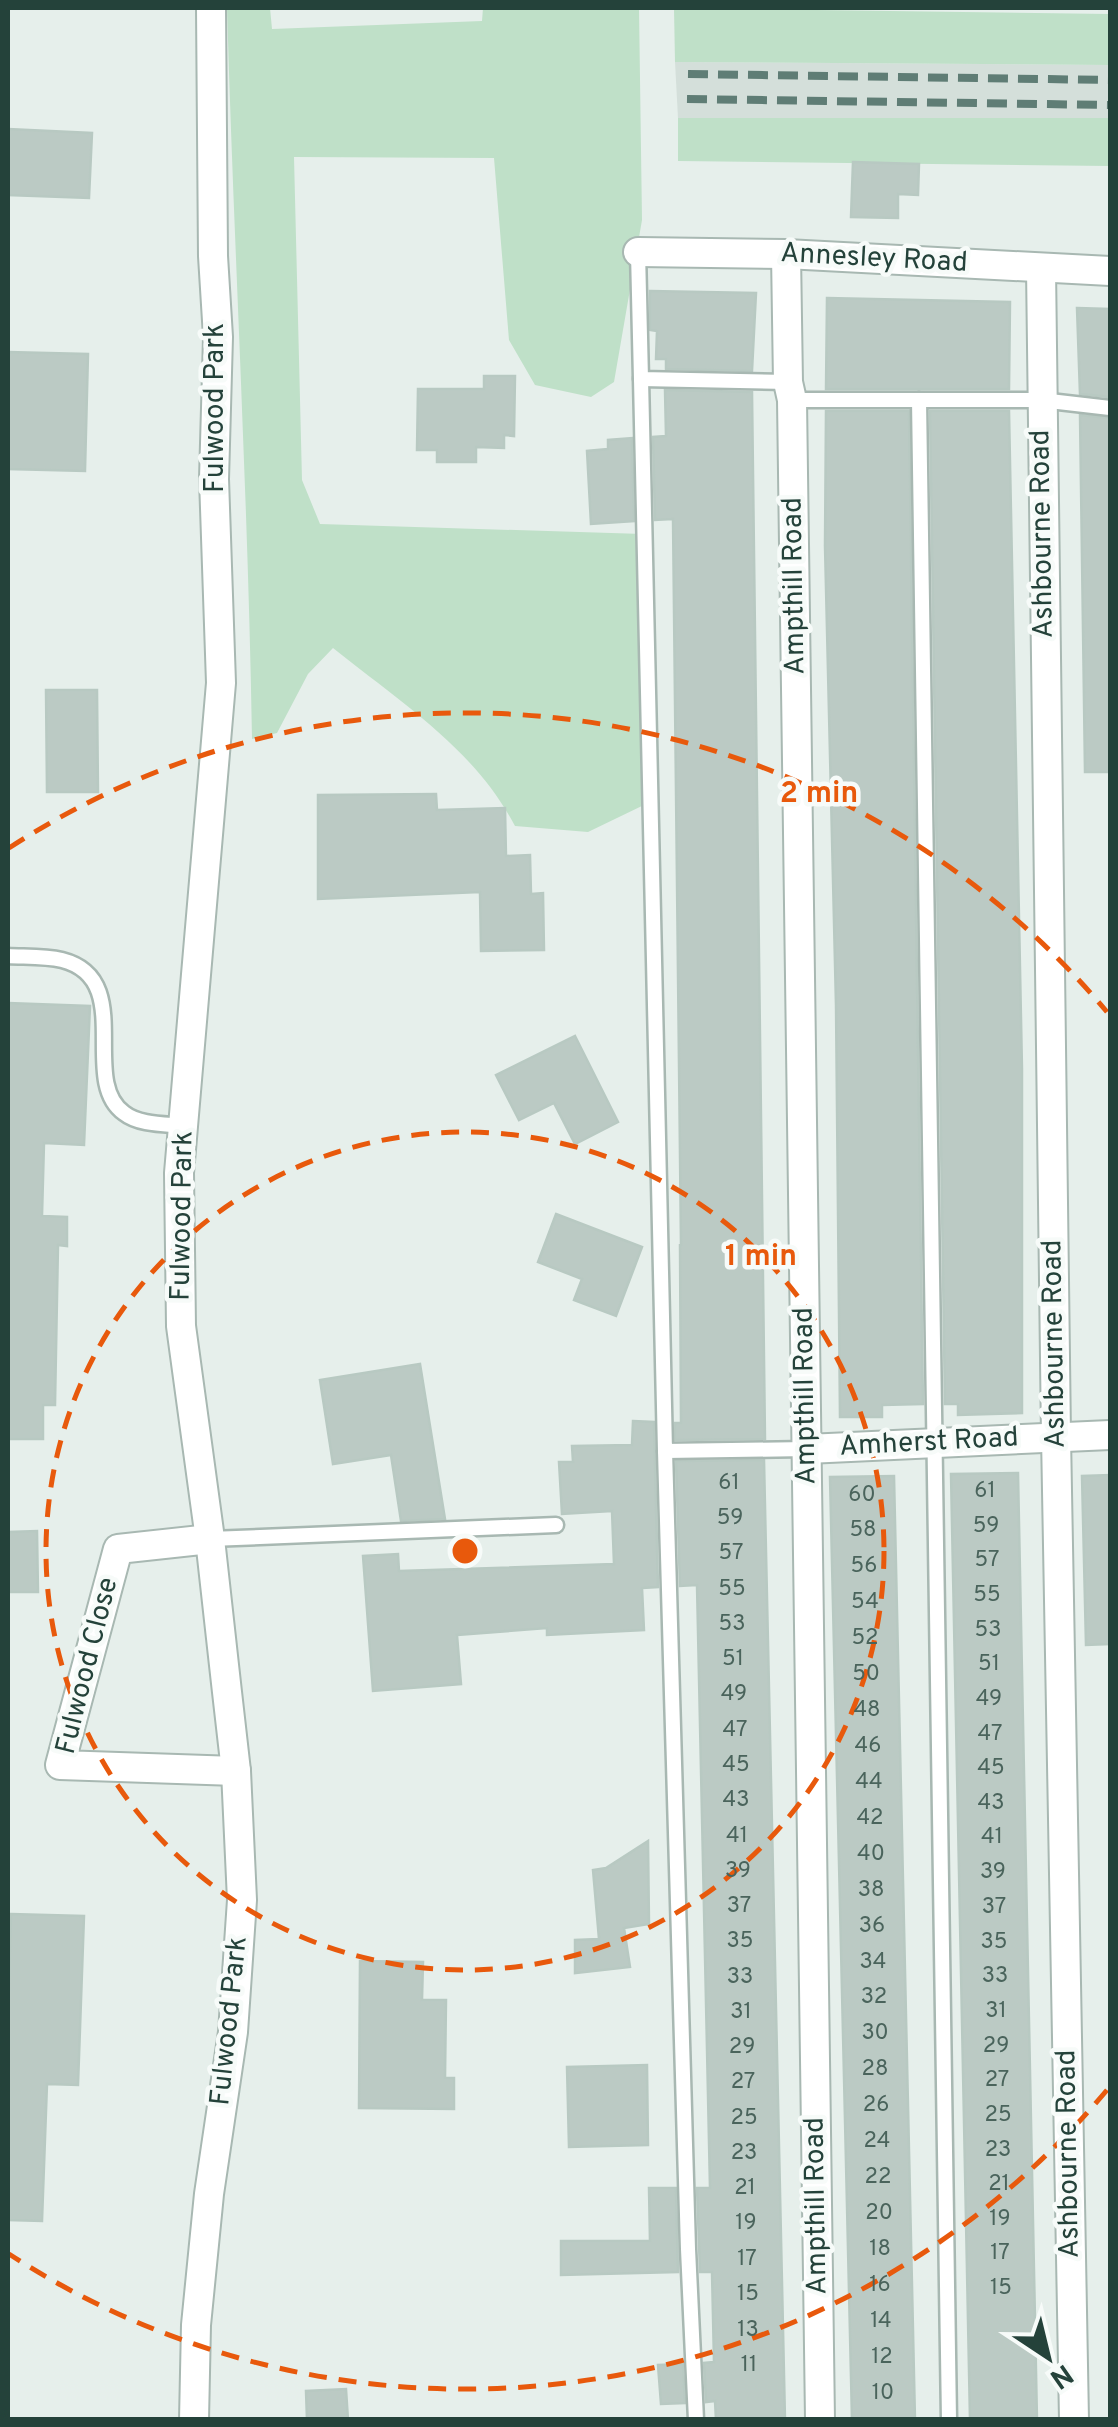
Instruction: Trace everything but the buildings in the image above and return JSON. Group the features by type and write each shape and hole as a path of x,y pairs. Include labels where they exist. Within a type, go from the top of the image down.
{"street":[{"name":"Fulwood Park","path":"194,2420 198,2306 209,2194 233,2032 242,1900 236,1770 181,1326 179,1172 220,683 214,479 218,337 213,256 211,8"},
{"name":"Annesley Road","path":"638,252 786,254 1110,271"},
{"name":"Ampthill Road","path":"786,254 820,2420"},
{"name":"Ashbourne Road","path":"1042,268 1056,1436 1074,2420"},
{"name":"Amherst Road","path":"807,1449 1110,1435"},
{"name":"Fulwood Close","path":"210,1539 118,1548 60,1765 236,1770"}],"lane":[{"path":"638,252 666,1451 696,2420"},
{"path":"641,379 919,400 1041,400 1110,408"},
{"path":"919,400 949,2420"},
{"path":"8,956 64,960 86,974 99,994 105,1014 103,1068 110,1097 124,1113 142,1121 184,1126"},
{"path":"666,1451 807,1449"},
{"path":"210,1539 556,1525"}],"shaded area":[{"path":"675,62 1110,65 1110,118 678,118"}],"green space":[{"path":"227,8 270,8 272,29 482,21 483,8 639,8 642,220 614,382 591,397 535,385 509,340 494,158 294,157 302,480 320,524 643,534 646,804 588,832 515,826 479,773 457,750 333,648 308,674 277,733 252,739"},
{"path":"674,8 1110,14 1110,65 675,62"},
{"path":"678,118 1110,118 1110,166 678,161"}],"railway":[{"path":"688,74 1110,80"},
{"path":"687,99 1110,105"}]}
